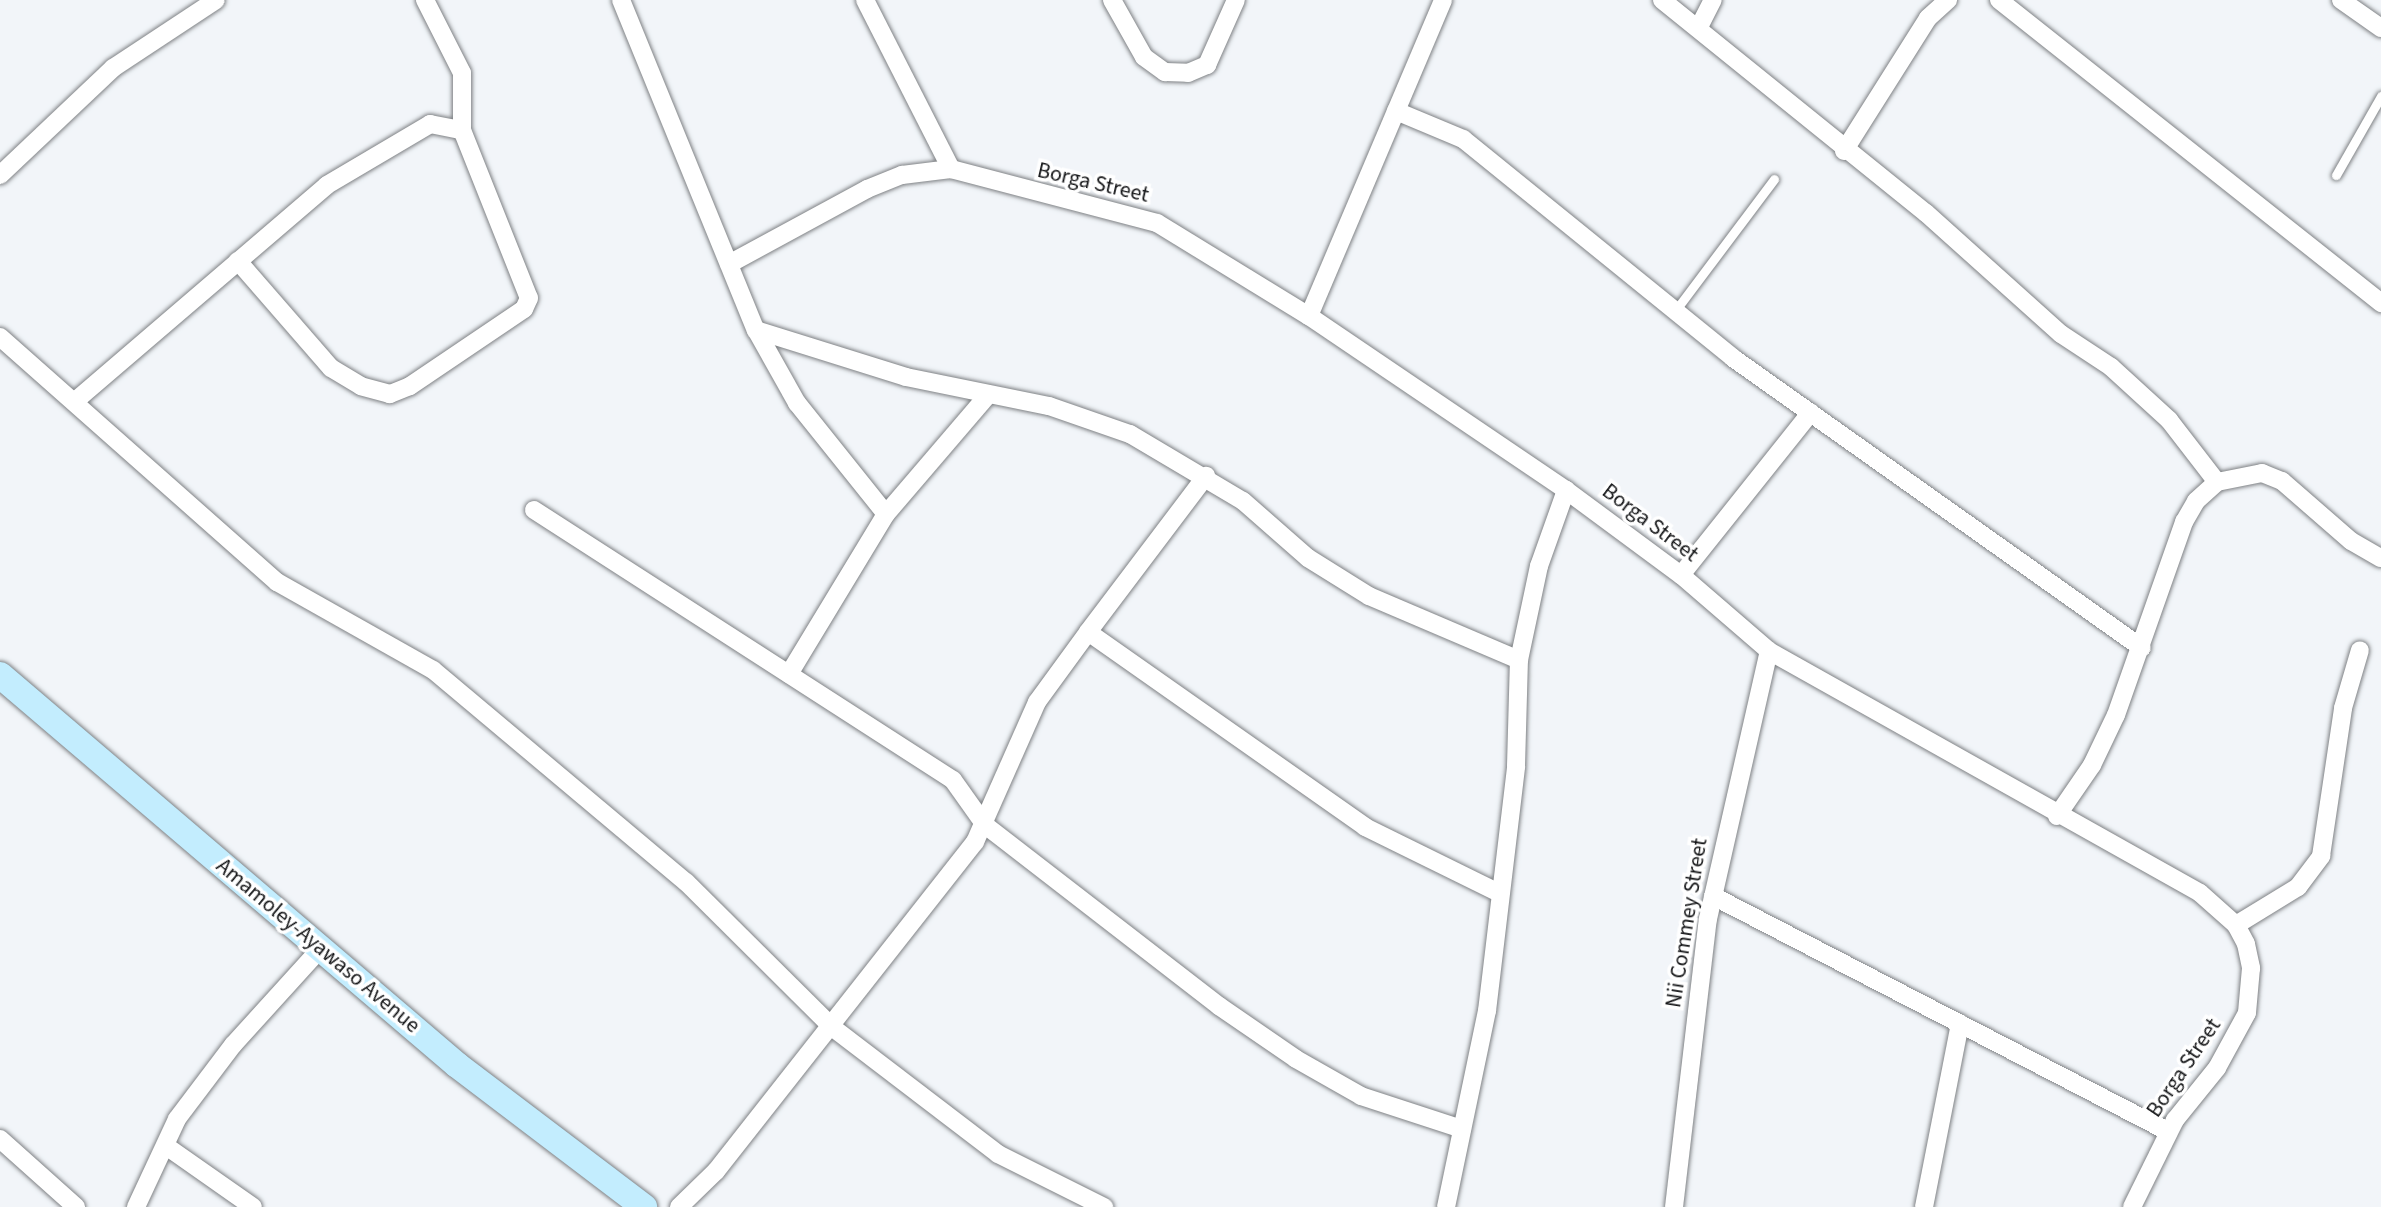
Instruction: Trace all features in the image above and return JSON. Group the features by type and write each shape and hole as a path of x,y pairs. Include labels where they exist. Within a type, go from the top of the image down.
{"street":[{"path":"0,175 113,68 216,0"},
{"path":"238,261 331,368 361,386 390,394 410,386 524,309 529,298 462,130 462,73 425,0"},
{"path":"621,0 756,330 797,403 886,514"},
{"path":"865,0 951,169"},
{"path":"1112,0 1144,57 1165,72 1188,73 1207,65 1236,0"},
{"path":"1309,316 1443,0"},
{"path":"1662,0 1699,27 1844,151 1926,213 2061,334 2111,367 2169,420 2217,482"},
{"path":"1699,27 1713,0"},
{"path":"1844,151 1928,18 1948,0"},
{"path":"1999,0 2381,303"},
{"path":"2341,0 2381,28"},
{"path":"1396,111 1463,139 1675,311 2142,648"},
{"path":"74,402 327,185 417,132 446,123 462,130"},
{"name":"Borga Street","path":"729,264 867,189 902,175 951,169 1157,223 1309,316 1566,490 1681,575 1769,651 2057,816 2200,893 2236,925 2251,968 2247,1013 2230,1048 2169,1132 2132,1207"},
{"path":"756,330 906,377 1049,406 1130,434 1206,476 1243,501 1308,558 1369,596 1519,660"},
{"path":"0,337 277,582 433,670 686,882 832,1027 998,1154 1104,1207"},
{"path":"789,674 886,514 988,395"},
{"path":"1681,575 1811,412"},
{"path":"2057,816 2092,765 2142,648 2184,522 2196,501 2217,482 2262,473 2282,481 2351,541 2381,558"},
{"path":"679,1207 716,1171 832,1027 985,825 1037,702 1206,476"},
{"path":"1446,1207 1487,1011 1516,766 1519,660 1539,566 1566,490"},
{"path":"534,510 953,780 985,825 1219,1006 1296,1059 1361,1096 1462,1129"},
{"path":"1088,632 1365,827 1499,893"},
{"path":"2236,925 2298,887 2321,856 2343,708 2360,650"},
{"name":"Nii Commey Street","path":"1674,1207 1713,896 1769,651"},
{"name":"Amamoley-Ayawaso Avenue","path":"0,675 457,1065 644,1207"},
{"path":"1713,896 2169,1132"},
{"path":"136,1207 177,1119 233,1045 320,949"},
{"path":"1924,1207 1960,1024"},
{"path":"0,1139 76,1207"},
{"path":"166,1146 253,1207"}],"lane":[{"path":"2336,175 2381,96"},
{"path":"1675,311 1774,179"}]}
